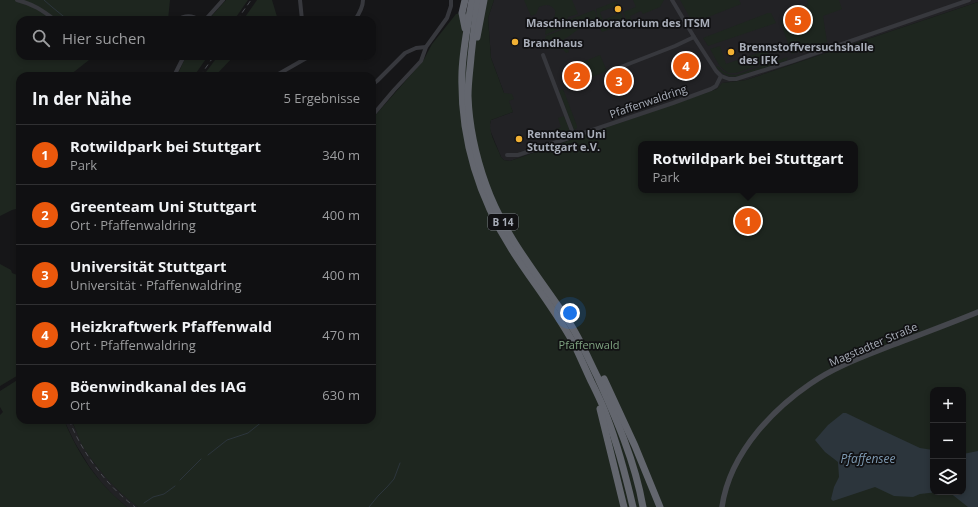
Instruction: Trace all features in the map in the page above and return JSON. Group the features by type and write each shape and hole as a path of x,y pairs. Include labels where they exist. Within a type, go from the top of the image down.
{"highway":[{"name":"B 14","path":"465,0 462,13 466,32"},
{"name":"B 14","path":"472,0 466,32 462,72 463,106 469,148 479,182 498,227 563,326 576,348 591,380 603,420 624,507"},
{"name":"B 14","path":"478,0 474,25 468,97 470,118 477,155 486,186 510,234 570,323 588,356 615,417 631,461 643,506"},
{"name":"B 14","path":"472,51 475,50 484,0"},
{"path":"588,356 596,364 621,416 660,507"},
{"path":"591,380 608,418 623,466 633,507"}],"main road":[{"name":"Magstadter Straße","path":"722,507 731,474 746,447 772,416 802,390 821,377 856,359 978,312"}],"street":[{"path":"17,0 35,5 50,16"},
{"path":"209,16 223,0"},
{"path":"300,0 302,16"},
{"path":"358,16 363,0"},
{"path":"376,111 421,61 426,47 447,18 451,6 451,0"},
{"path":"672,0 711,64 721,76 729,79 744,77 969,0"},
{"path":"613,70 694,37"},
{"path":"376,82 405,53 416,48 426,47"},
{"path":"543,54 574,136"},
{"path":"176,72 182,60"},
{"path":"282,72 303,60"},
{"name":"Pfaffenwaldring","path":"507,155 518,155 711,89 716,86 721,76"}],"shaded area":[{"path":"494,0 978,0 978,2 746,80 723,83 717,89 510,161 504,160 501,157 490,130 491,120 513,112 491,58 488,18"},
{"path":"66,424 73,424 94,463 119,491 138,507 127,507 114,496 89,466"}],"green space":[{"path":"0,0 170,0 168,16 16,16 16,60 89,60 74,72 16,72 16,209 0,216"},
{"path":"226,0 248,0 237,16 212,16"},
{"path":"257,0 272,0 277,16 246,16"},
{"name":"Pfaffenwald","path":"486,0 494,0 488,18 491,58 504,93 512,94 514,99 509,101 513,112 491,120 490,129 501,157 504,160 510,161 717,89 722,83 746,80 978,2 978,507 138,507 114,486 99,469 81,443 73,424 376,424 376,114 423,61 432,44 456,14 485,6"},
{"path":"524,0 572,0 578,14 568,17 565,26 545,35 547,22 554,18 555,10 548,5 544,5 539,7 536,14 531,16"},
{"path":"633,0 664,0 660,7 643,14 641,11 630,16 632,21 628,23 623,12 636,7"},
{"path":"680,0 739,0 741,4 693,23"},
{"path":"807,0 839,0 842,9 823,16 827,42 792,54 780,21 785,19 789,27 809,19 804,7 808,4"},
{"path":"617,1 619,5 600,12 603,20 621,13 626,23 602,32 598,23 596,9"},
{"path":"594,10 596,13 596,22 587,28 584,25 564,39 569,52 566,53 559,47 555,40 550,44 551,48 549,47 545,39 546,36 566,28 571,19"},
{"path":"771,13 776,23 708,46 703,38"},
{"path":"720,46 726,64 767,50 771,61 736,73 728,73 719,65 710,49"},
{"path":"600,55 607,71 589,78 585,68 577,71 576,67 579,66 578,64"},
{"path":"788,57 786,61 736,77 725,75 716,67 718,66 728,74 736,75"},
{"path":"184,60 205,60 197,72 179,72"},
{"path":"215,60 230,60 219,72 206,72"},
{"path":"563,89 577,126 574,130 559,91"},
{"path":"564,116 570,131 553,136 547,133 561,127 558,118"},
{"path":"0,264 16,274 16,376 0,386"},
{"path":"16,381 16,424 66,424 76,445 90,468 116,498 127,507 0,507 0,415 3,412 0,407 0,391"}],"water":[{"name":"Pfaffensee","path":"843,413 846,413 920,448 930,450 930,493 920,494 913,497 894,496 875,487 833,501 831,499 834,487 839,477 838,462 825,452 815,440 828,425"},
{"path":"978,451 978,507 968,507 953,495 966,495 966,453"}],"waterway":[{"path":"44,0 63,16"},
{"path":"208,455 227,440 248,433 259,424"},
{"path":"180,480 201,459"},
{"path":"369,507 394,479 400,463"},
{"path":"144,503 153,497 164,494 175,486"}],"railway":[{"path":"240,16 251,0"},
{"path":"203,72 211,60"},
{"path":"71,424 81,445 96,468 114,489 135,507"}],"place":[{"name":"Maschinenlaboratorium des ITSM","path":"618,9"},
{"name":"Böenwindkanal des IAG","path":"798,20"},
{"name":"Brandhaus","path":"515,42"},
{"name":"Brennstoffversuchshalle des IFK","path":"731,52"},
{"name":"Heizkraftwerk Pfaffenwald","path":"686,66"},
{"name":"Greenteam Uni Stuttgart","path":"577,76"},
{"name":"Universität Stuttgart","path":"619,81"},
{"name":"Rennteam Uni Stuttgart e.V.","path":"519,139"},
{"name":"Rotwildpark bei Stuttgart","path":"748,221"}]}
